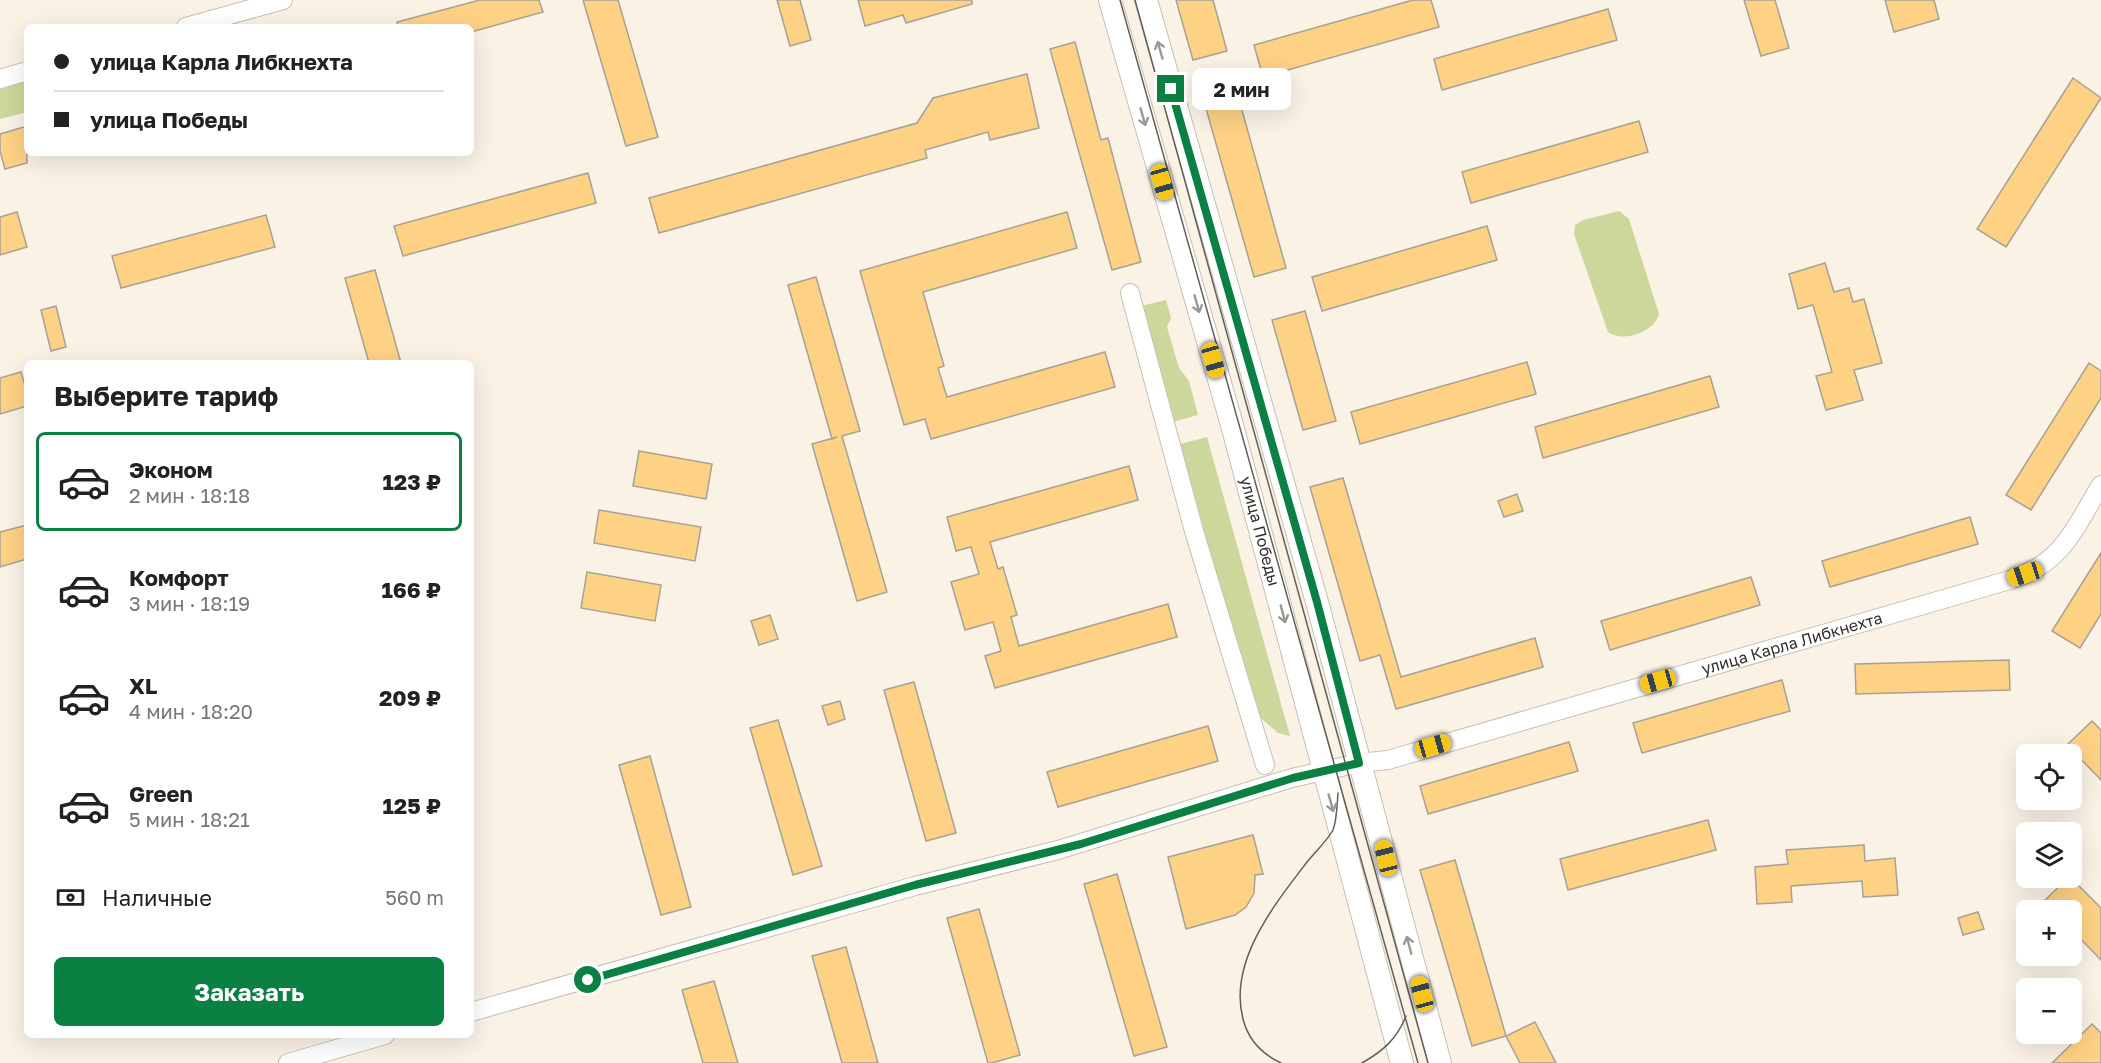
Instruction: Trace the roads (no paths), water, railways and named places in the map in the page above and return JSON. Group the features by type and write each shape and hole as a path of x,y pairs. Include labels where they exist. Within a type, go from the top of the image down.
{"main road":[{"name":"улица Победы","path":"1110,0 1232,425 1323,772 1371,938 1402,1063"},
{"path":"1146,0 1317,602 1439,1063"}],"street":[{"path":"197,24 283,0"},
{"path":"0,79 24,72"},
{"path":"1130,292 1194,531 1265,765"},
{"name":"улица Карла Либкнехта","path":"474,1011 915,885 1058,850 1293,778 1359,763 1388,760 2037,570 2059,553 2101,485"},
{"path":"288,1063 375,1038"}],"tram line":[{"path":"1120,0 1418,1063"},
{"path":"1135,0 1428,1063"},
{"path":"1281,1063 1268,1055 1248,1033 1240,998 1242,976 1257,935 1268,916 1333,830 1338,793"},
{"path":"1362,1063 1388,1044 1406,1016"}]}
